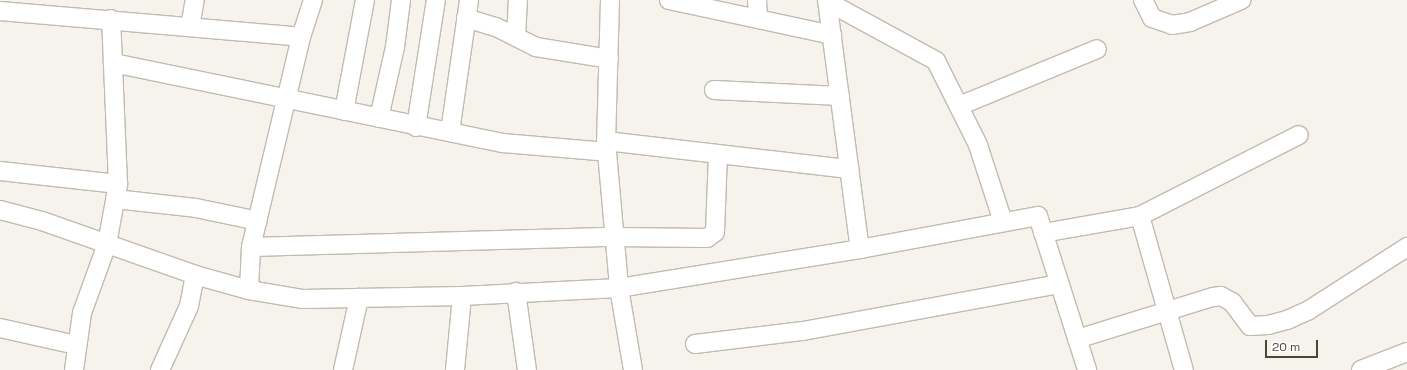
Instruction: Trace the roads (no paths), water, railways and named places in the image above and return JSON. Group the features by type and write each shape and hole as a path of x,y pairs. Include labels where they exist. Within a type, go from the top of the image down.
{"street":[{"path":"190,27 195,0"},
{"path":"249,290 251,247 302,37 313,0"},
{"path":"344,111 365,0"},
{"path":"378,118 395,47 402,0"},
{"path":"416,127 436,0"},
{"path":"450,132 469,0"},
{"path":"516,37 518,0"},
{"path":"610,0 606,147 619,288 633,370"},
{"path":"669,0 832,34"},
{"path":"757,0 758,18"},
{"path":"1143,0 1152,18 1172,25 1190,22 1241,0"},
{"path":"827,1 860,249"},
{"path":"827,1 936,61 978,145 1003,222"},
{"path":"0,11 111,19 302,37"},
{"path":"466,18 496,27 544,49 608,59"},
{"path":"74,370 76,345 82,313 107,244 117,192 111,19"},
{"path":"959,106 1097,49"},
{"path":"113,62 416,127 450,132 503,143 606,147 718,154 850,169"},
{"path":"714,90 840,96"},
{"path":"1043,233 1140,216 1299,135"},
{"path":"251,247 614,237 707,238 715,232 718,154"},
{"path":"0,171 117,192 258,221"},
{"path":"0,210 42,221 195,275 249,290 303,299 462,296 516,292 619,288 860,249 1038,216 1087,370"},
{"path":"1140,216 1184,370"},
{"path":"1077,339 1167,309 1221,296 1232,302 1250,326 1268,325 1287,320 1308,310 1407,247"},
{"path":"160,370 189,306 195,275"},
{"path":"695,344 803,331 1060,284"},
{"path":"516,292 527,370"},
{"path":"455,370 462,296"},
{"path":"343,370 359,298"},
{"path":"0,328 76,345"},
{"path":"1360,370 1407,352"}]}
